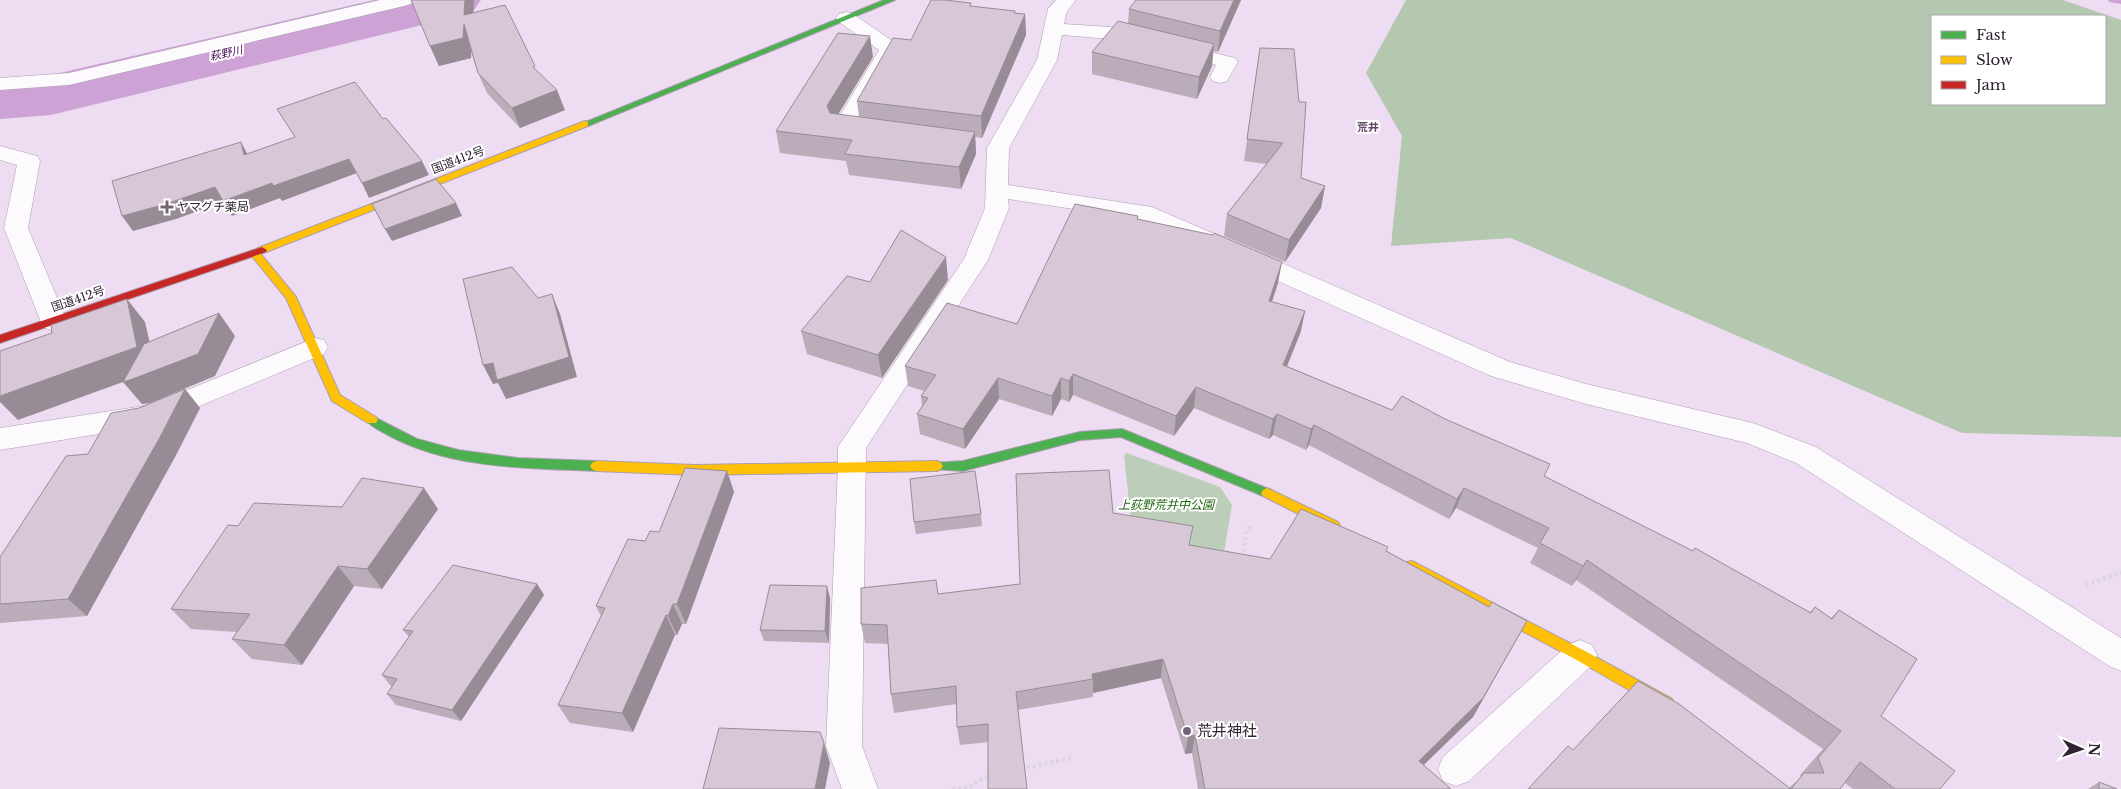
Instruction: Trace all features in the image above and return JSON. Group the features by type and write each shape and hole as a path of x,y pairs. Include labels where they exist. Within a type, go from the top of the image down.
{"main road":[{"name":"国道412号","path":"0,339 255,253 485,164 891,0"},
{"path":"255,253 291,297 336,398 396,435 438,451 517,463 695,470 853,466 963,466 1080,436 1122,433 1273,495 1344,531"},
{"path":"1401,560 1580,655 1674,708"}],"street":[{"path":"0,84 69,79 404,0"},
{"path":"860,789 844,746 853,466 852,446 976,260 997,208 989,147 1047,60 1058,8 1067,0"},
{"path":"846,18 890,48 843,129 882,133"},
{"path":"1054,29 1110,33 1229,63"},
{"path":"0,153 29,161 16,228 54,322"},
{"path":"996,190 1144,212 1501,369 1586,394 1753,434 1806,456 2121,656"},
{"path":"0,439 154,415 315,348"},
{"path":"1456,769 1580,655"}],"path":[{"path":"1243,560 1246,533 1273,495"},
{"path":"1013,770 1072,758"},
{"path":"952,789 970,787 994,774"}],"green space":[{"path":"1406,0 2063,0 2121,20 2121,437 1962,433 1511,238 1391,246 1402,136 1366,73"},
{"name":"上荻野荒井中公園","path":"1127,453 1220,487 1232,505 1224,552 1133,537 1124,455"}],"building":[{"path":"411,0 465,0 464,15 505,5 535,66 533,67 557,90 512,108 478,73 464,24 463,38 430,46"},
{"path":"931,0 971,3 970,6 1015,11 1014,13 1025,14 981,116 857,101 893,38 911,40"},
{"path":"1136,0 1234,0 1220,31 1129,9"},
{"path":"1118,21 1214,44 1199,77 1092,52"},
{"path":"838,33 870,36 827,106 830,113 975,132 959,167 845,154 852,140 776,131"},
{"path":"1260,48 1294,49 1299,102 1306,102 1301,178 1325,186 1289,240 1227,214 1283,143 1247,139"},
{"path":"355,82 383,119 386,118 422,161 362,183 349,159 273,186 272,183 223,201 215,187 166,204 122,216 112,181 241,142 244,155 295,137 277,109"},
{"path":"436,179 456,203 385,229 372,204"},
{"path":"1075,204 1138,216 1137,219 1213,235 1214,233 1282,262 1269,301 1305,311 1283,365 1392,410 1402,396 1445,419 1550,464 1544,476 1693,551 1695,548 1811,613 1815,607 1832,619 1839,610 1917,659 1881,716 1955,771 1940,789 1895,789 1860,762 1840,789 1791,789 1804,773 1824,773 1818,758 1841,731 1587,560 1583,566 1540,543 1549,528 1464,488 1457,499 1314,425 1311,429 1277,414 1273,419 1196,387 1176,416 1073,374 1069,381 1061,378 1052,396 998,378 963,429 917,414 928,398 921,396 936,375 905,366 947,303 1017,324"},
{"path":"901,230 946,257 878,355 801,331 847,276 870,282"},
{"path":"512,267 538,298 552,294 569,357 497,380 493,363 483,365 463,279"},
{"path":"127,299 137,347 0,396 0,351 52,333 51,325"},
{"path":"219,313 198,354 123,382 144,344"},
{"path":"185,389 159,439 68,599 0,604 0,557 66,456 88,454 111,413 139,408"},
{"path":"685,468 727,471 677,604 673,604 668,616 666,615 622,713 558,705 605,608 596,606 628,539 645,541 650,531 659,532"},
{"path":"1109,470 1113,513 1193,526 1189,545 1270,559 1301,509 1388,547 1386,551 1489,607 1492,602 1527,621 1483,698 1419,761 1451,789 1205,789 1195,735 1188,737 1163,659 1092,674 1093,679 1016,692 1027,789 988,789 988,724 957,727 956,686 891,694 887,625 861,624 861,588 936,580 938,594 1020,584 1016,474"},
{"path":"975,471 981,514 914,522 910,479"},
{"path":"362,478 424,488 367,569 338,566 284,645 232,639 250,614 171,609 228,525 238,526 254,503 342,507"},
{"path":"453,565 537,584 452,710 387,694 397,679 382,675 413,631 403,630"},
{"path":"770,585 827,586 825,631 760,630"},
{"path":"1638,681 1679,704 1791,789 1528,789 1568,746 1573,750"},
{"path":"719,728 820,732 824,743 815,789 703,789"},
{"path":"2099,782 2117,789 2099,789"}],"waterway":[{"name":"萩野川","path":"0,99 51,95 451,0"},
{"path":"2113,0 2121,1"}],"traffic: fast":[{"path":"585,124 891,0"},
{"path":"372,420 413,442 458,455 517,462 596,466"},
{"path":"937,466 963,466 1080,436 1122,433 1267,493"}],"traffic: slow":[{"path":"262,250 585,124"},
{"path":"255,253 291,297 336,398 372,420"},
{"path":"596,466 695,470 937,466"},
{"path":"1267,493 1334,526"},
{"path":"1412,566 1580,655 1667,704"}],"traffic: jam":[{"path":"0,339 262,250"}],"place":[{"name":"ヤマグチ薬局","path":"167,207"},
{"name":"荒井神社","path":"1187,731"}],"district":[{"name":"荒井","path":"1368,127"}]}
